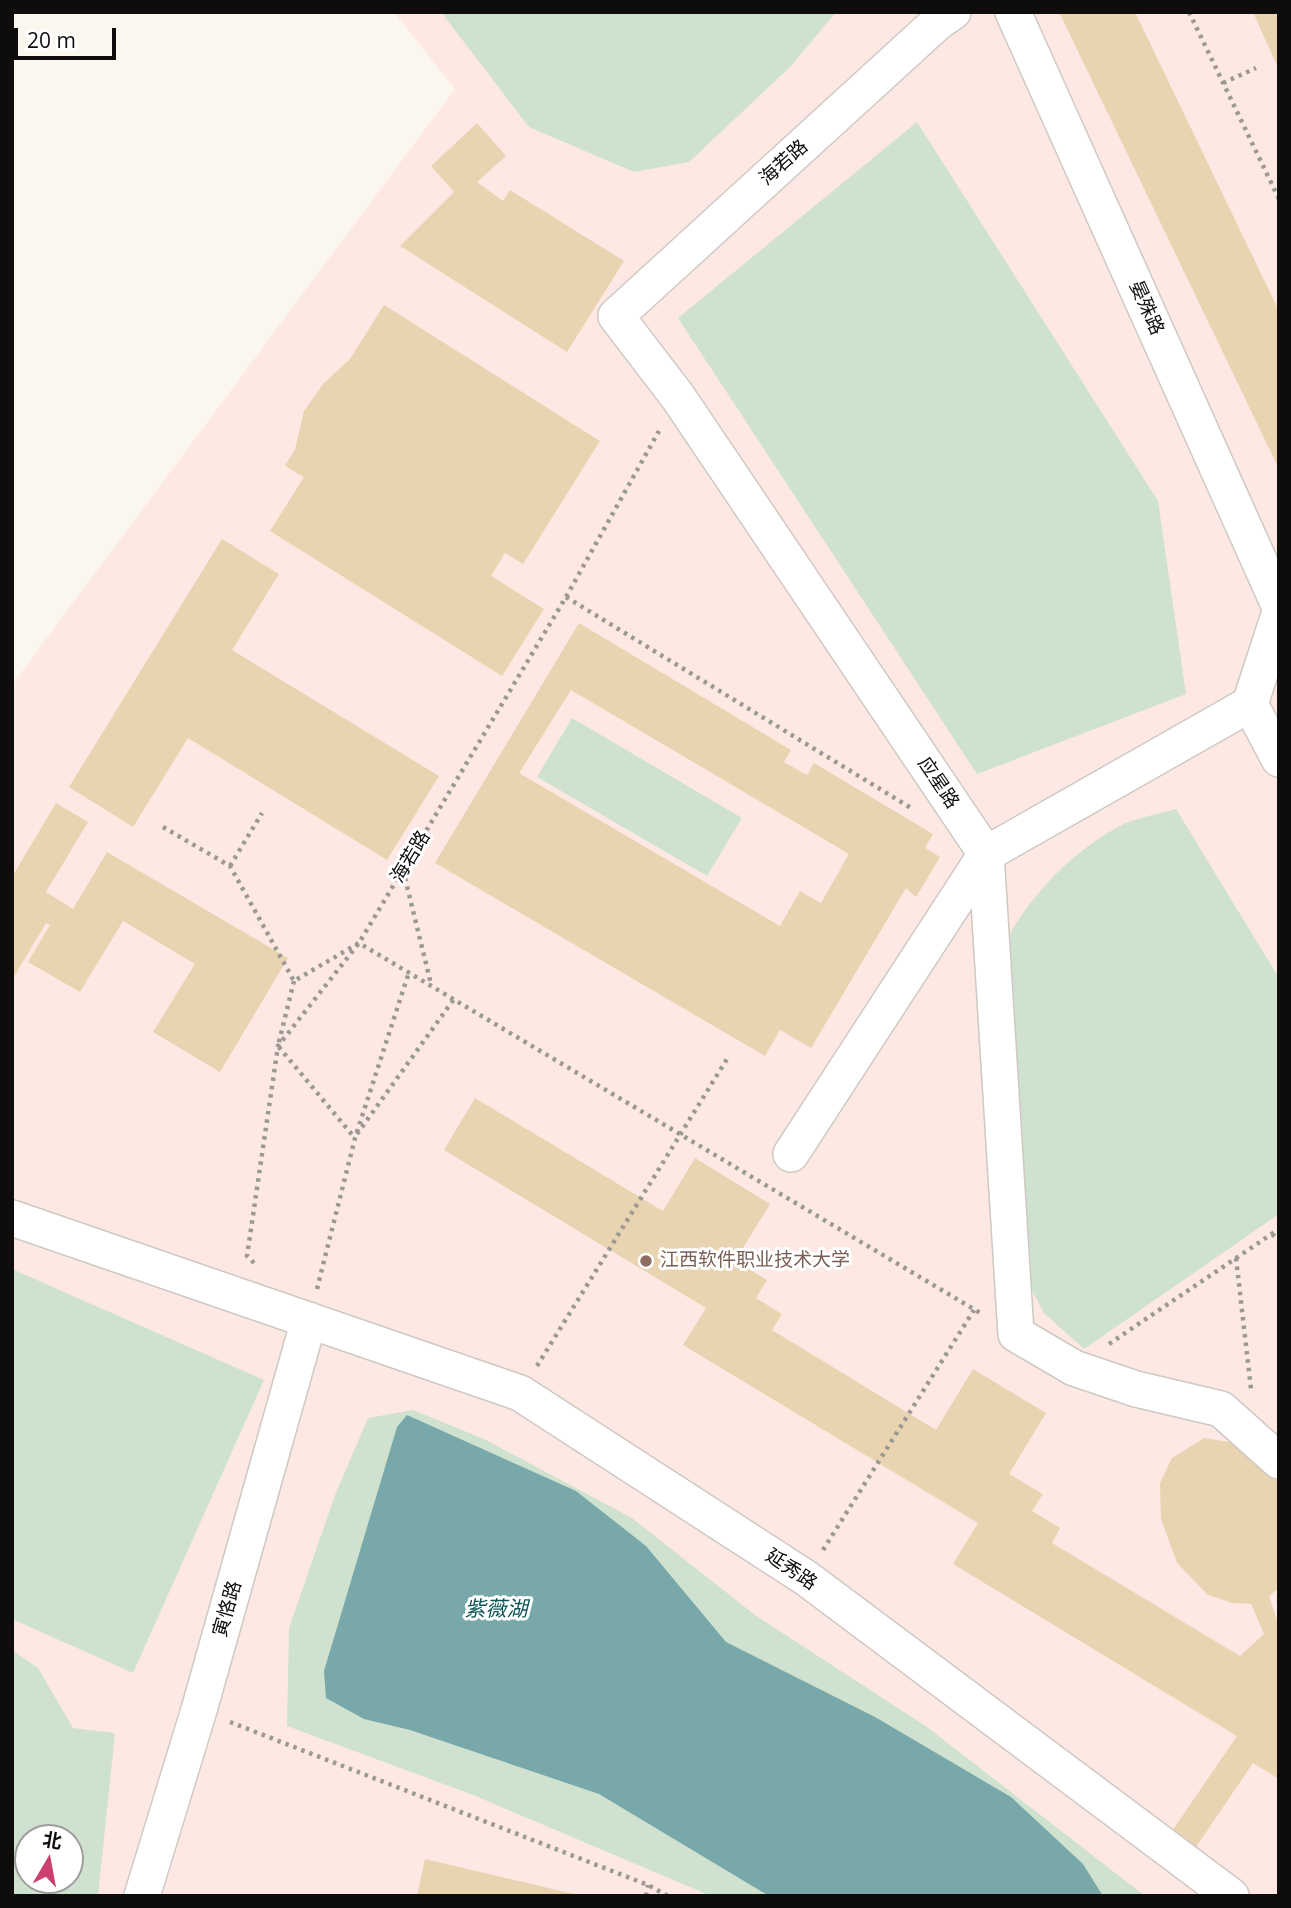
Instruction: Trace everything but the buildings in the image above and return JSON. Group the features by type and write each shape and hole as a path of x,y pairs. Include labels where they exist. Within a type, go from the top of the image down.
{"street":[{"name":"海若路","path":"616,316 938,22 953,12"},
{"name":"晏殊路","path":"1013,12 1279,605"},
{"name":"应星路","path":"616,316 678,397 986,854"},
{"path":"791,1154 986,854 1250,704 1279,615"},
{"path":"1250,704 1279,760"},
{"path":"986,854 1016,1334 1074,1368 1136,1389 1221,1409 1279,1461"},
{"name":"延秀路","path":"12,1218 520,1393 806,1578 1231,1896"},
{"name":"寅恪路","path":"142,1896 199,1710 309,1320"}],"path":[{"path":"1189,12 1279,199"},
{"path":"1223,83 1256,68"},
{"name":"海若路","path":"256,1265 247,1256 278,1046 359,943 566,597 678,397"},
{"path":"566,597 916,811"},
{"path":"230,866 262,813"},
{"path":"163,827 230,866 294,981 278,1046 355,1138"},
{"path":"403,870 432,986"},
{"path":"294,981 359,943 1016,1334"},
{"path":"309,1320 355,1138 409,972"},
{"path":"355,1138 453,999"},
{"path":"520,1393 727,1059"},
{"path":"1074,1368 1279,1231"},
{"path":"1272,1234 1279,1240"},
{"path":"1236,1258 1252,1396"},
{"path":"806,1578 974,1310"},
{"path":"199,1710 648,1885 668,1896"},
{"path":"646,1896 648,1885"}],"shaded area":[{"name":"江西软件职业技术大学","path":"394,12 1279,12 1279,1896 12,1896 12,685 455,89"}],"green space":[{"path":"441,12 836,12 791,66 689,162 634,172 529,127"},
{"path":"917,122 1158,501 1186,694 977,774 678,318"},
{"path":"572,718 742,818 707,876 537,777"},
{"path":"1176,809 1279,978 1279,1214 1084,1349 1044,1313 1026,1279 1005,942 1041,890 1071,860 1124,824"},
{"path":"12,1269 264,1380 133,1673 12,1619"},
{"name":"紫薇湖","path":"413,1410 484,1439 632,1518 755,1615 927,1727 1145,1896 711,1896 473,1795 287,1726 289,1628 335,1495 368,1418"},
{"path":"12,1650 38,1668 73,1728 115,1733 98,1896 12,1896"}],"water":[{"name":"紫薇湖","path":"407,1415 576,1491 646,1546 726,1642 875,1717 1011,1797 1083,1864 1103,1896 769,1896 599,1794 410,1730 364,1719 326,1698 324,1671 397,1427"}],"place":[{"name":"江西软件职业技术大学","path":"646,1261"}]}
